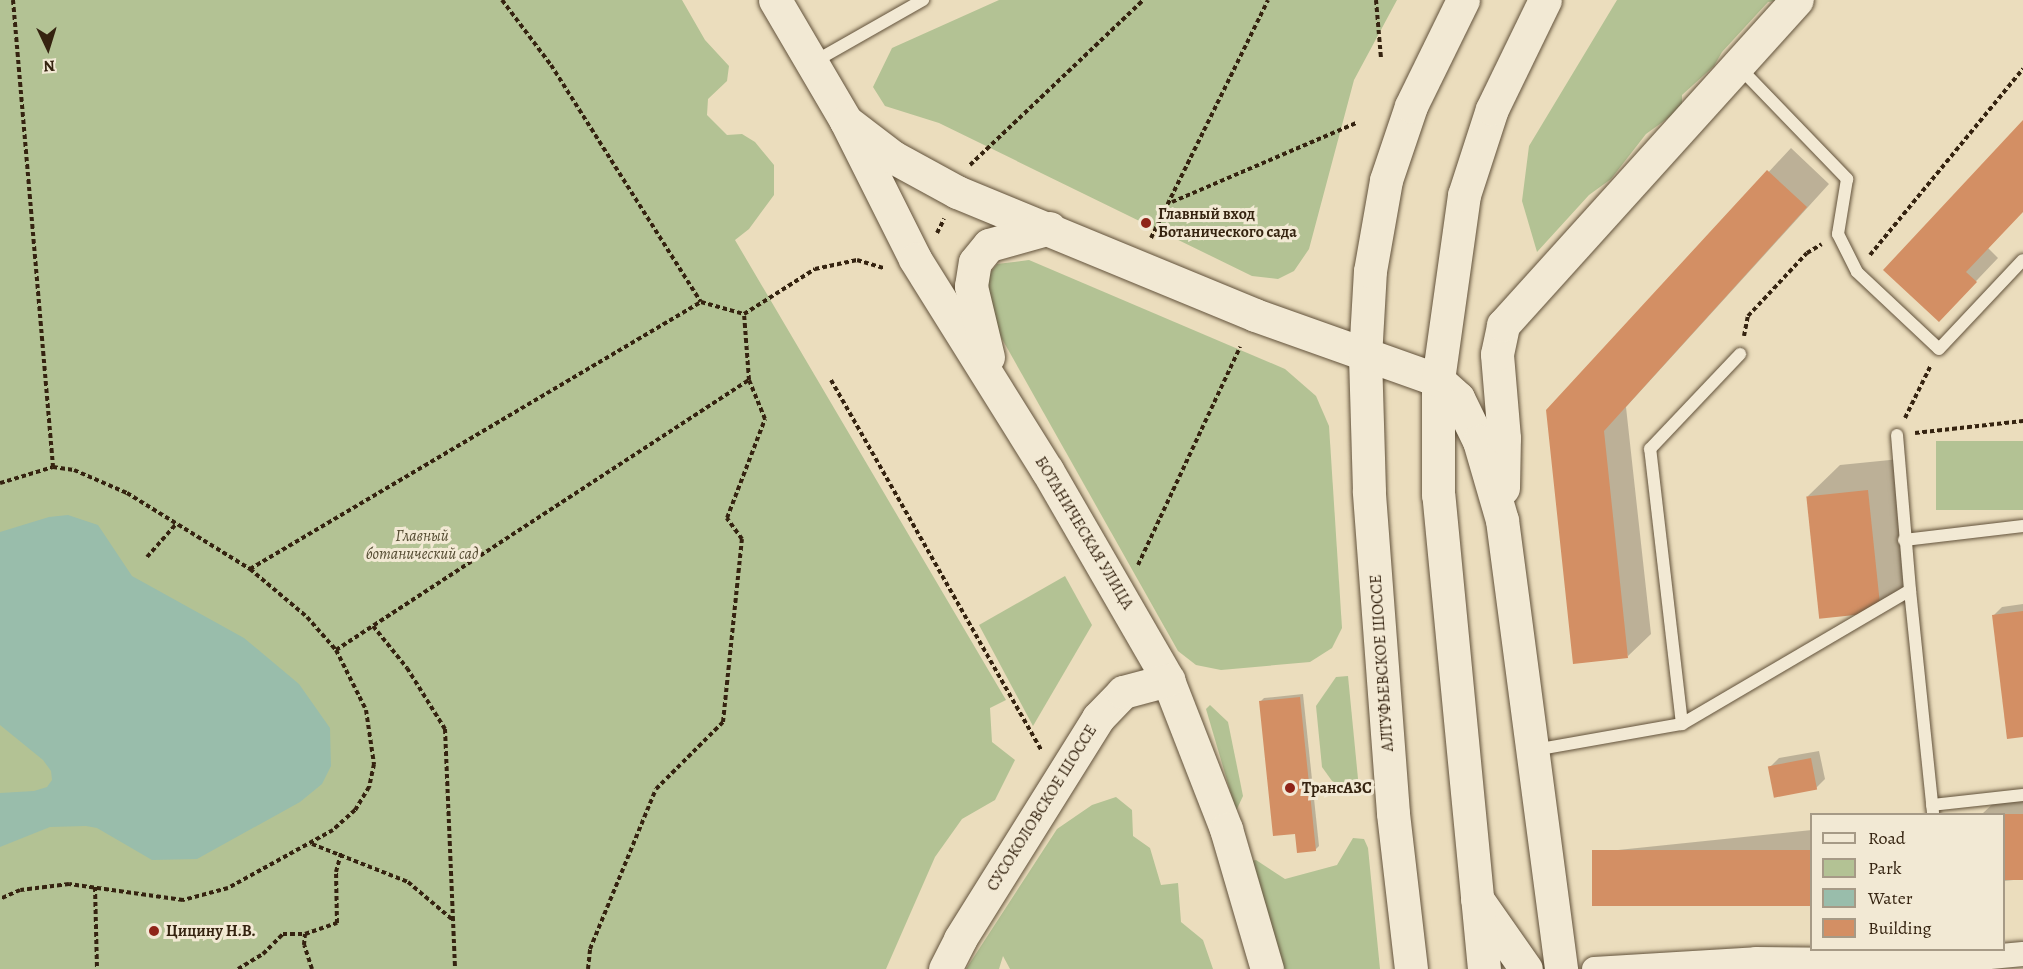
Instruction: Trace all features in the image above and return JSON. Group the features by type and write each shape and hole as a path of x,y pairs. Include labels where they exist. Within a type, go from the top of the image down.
{"main road":[{"name":"БОТАНИЧЕСКАЯ УЛИЦА","path":"775,0 846,121 915,259 995,385 1168,680 1226,829 1267,969"},
{"name":"АЛТУФЬЕВСКОЕ ШОССЕ","path":"1411,969 1393,813 1369,491 1365,357 1370,271 1386,180 1411,106 1463,0"},
{"path":"1484,969 1438,495 1438,380 1464,195 1492,109 1545,0"},
{"path":"1502,520 1504,438 1497,354 1503,325 1739,67 1797,0"},
{"name":"БОТАНИЧЕСКАЯ УЛИЦА","path":"846,121 892,158 948,187 1365,357 1438,380"},
{"path":"995,385 971,286 975,262 989,245 1050,228"},
{"path":"1438,380 1458,398 1479,441 1502,520 1561,969"},
{"name":"СУСОКОЛОВСКОЕ ШОССЕ","path":"945,969 1098,718 1123,692 1168,680"},
{"path":"1476,898 1526,969"}],"street":[{"path":"1594,969 1756,959 2023,954"}],"lane":[{"path":"811,63 923,0"},
{"path":"1739,67 1847,179 1838,234 1857,272 1939,349 2023,260"},
{"path":"1682,724 1650,449 1740,354"},
{"path":"1897,435 1904,540 1932,810 2023,795"},
{"path":"1904,540 2023,526"},
{"path":"1533,750 1682,724 1910,590"}],"path":[{"path":"14,0 54,466"},
{"path":"502,0 551,65 701,302 744,314 815,269 857,260 886,269"},
{"path":"970,163 1143,0"},
{"path":"1151,239 1172,203 1268,0"},
{"path":"1376,0 1381,58"},
{"path":"1857,272 2023,69"},
{"path":"1172,203 1356,123"},
{"path":"934,238 950,207"},
{"path":"1740,354 1748,316 1807,253 1838,234"},
{"path":"250,568 701,302"},
{"path":"588,969 590,949 656,789 723,722 742,538 727,518 765,419 749,380 744,314"},
{"path":"1138,565 1240,347"},
{"path":"1897,435 1939,349"},
{"path":"336,650 749,380"},
{"path":"831,380 1041,751"},
{"path":"1897,435 2023,421"},
{"path":"0,483 54,466 74,470 127,493 250,568 307,617 336,650 366,710 374,764 369,788 355,810 312,844 262,872 206,896 164,899 95,887 43,886 0,899"},
{"path":"147,557 177,523"},
{"path":"373,626 407,668 445,729 455,969"},
{"path":"312,844 340,853 408,882 454,921"},
{"path":"238,969 263,954 283,934 305,934 337,923 336,872 340,853"},
{"path":"95,887 97,969"},
{"path":"305,934 304,945 312,969"}],"green space":[{"name":"Главный ботанический сад","path":"0,0 682,0 705,40 729,66 727,81 708,99 707,115 727,135 742,134 755,142 774,165 774,195 749,229 735,240 1006,700 990,708 992,742 1015,760 995,800 962,819 935,857 886,969 0,969"},
{"path":"999,0 1397,0 1354,80 1309,249 1294,271 1278,279 1252,276 939,123 885,106 873,87 892,48"},
{"path":"1617,0 1781,0 1768,2 1722,52 1714,66 1682,95 1682,108 1646,134 1611,179 1589,195 1537,252 1522,201 1529,146"},
{"path":"1029,260 1285,369 1316,396 1329,426 1342,628 1332,648 1310,662 1221,670 1196,665 1178,651 988,314 984,281 997,264"},
{"path":"1936,441 2023,441 2023,510 1936,510"},
{"path":"1065,576 1092,625 1033,726 979,625"},
{"path":"1348,676 1359,789 1356,792 1332,781 1322,767 1316,706 1336,677"},
{"path":"1210,705 1228,722 1243,796 1236,811 1206,709"},
{"path":"1116,797 1132,810 1133,836 1150,848 1161,885 1178,883 1181,922 1203,940 1213,969 1010,969 1003,956 999,969 966,969 1057,829 1092,805"},
{"path":"1353,838 1364,839 1368,848 1380,969 1284,969 1250,861 1256,860 1285,879 1337,865"}],"water":[{"path":"68,515 98,525 132,576 244,638 299,684 330,728 331,766 322,784 300,802 197,859 152,860 97,828 86,826 50,827 0,847 0,793 34,791 47,787 52,780 51,771 43,760 0,725 0,532 49,517"}],"building":[{"path":"2023,120 2023,212 1966,272 1977,282 1939,322 1883,270"},
{"path":"1767,170 1807,207 1604,431 1628,658 1573,664 1546,410"},
{"path":"1868,490 1881,612 1819,619 1806,496"},
{"path":"2023,611 2023,737 2007,739 1992,615"},
{"path":"1300,697 1316,851 1297,853 1295,834 1273,836 1259,701"},
{"path":"1811,758 1817,789 1774,798 1768,766"},
{"path":"2005,814 2023,814 2023,880 2005,880"},
{"path":"1592,850 1810,850 1810,906 1592,906"}],"place":[{"name":"Главный вход Ботанического сада","path":"1146,223"},
{"name":"ТрансАЗС","path":"1290,788"},
{"name":"Цицину Н.В.","path":"154,931"}]}
